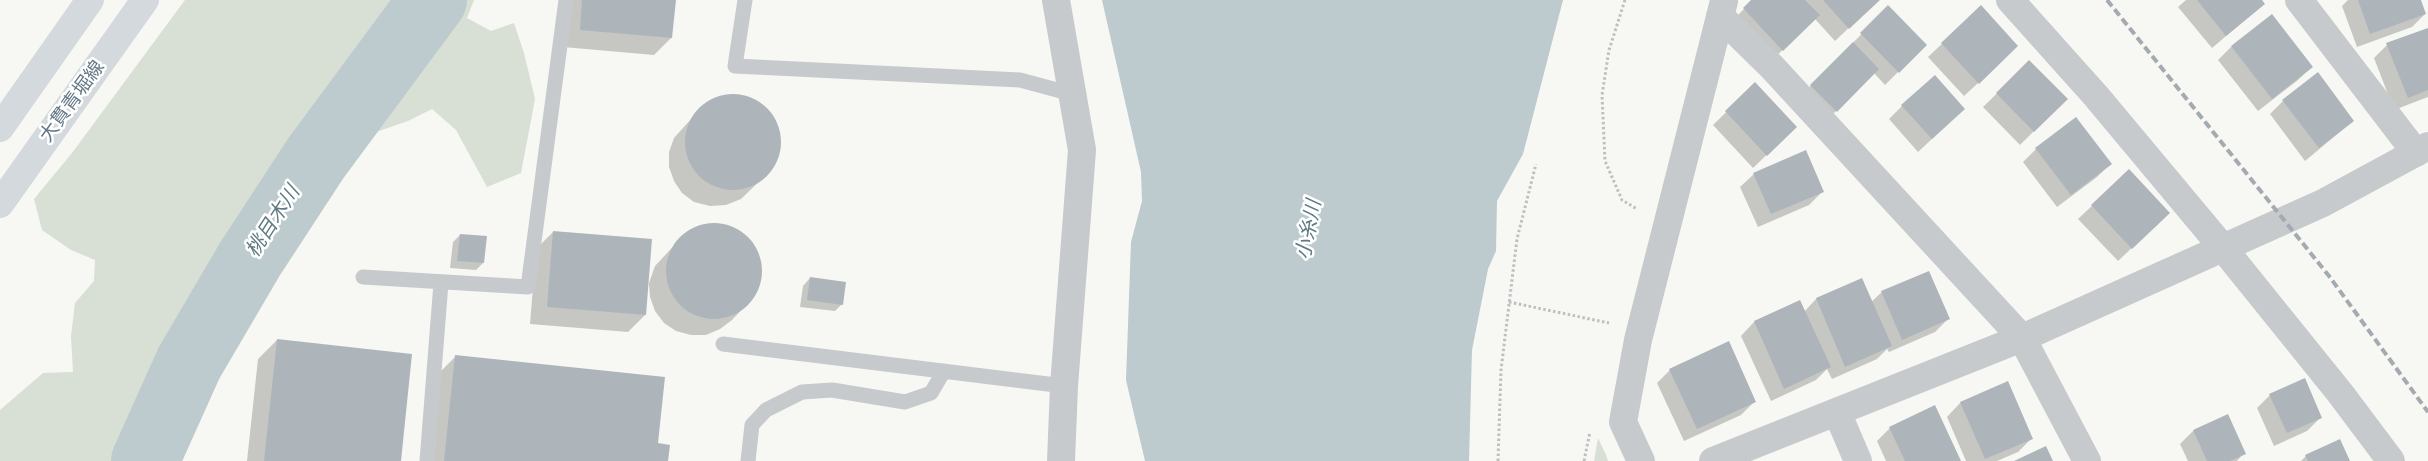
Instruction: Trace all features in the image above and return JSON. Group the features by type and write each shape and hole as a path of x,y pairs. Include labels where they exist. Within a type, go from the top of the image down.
{"main road":[{"path":"0,128 90,0"},
{"name":"大貫青堀線","path":"0,204 145,0"}],"street":[{"path":"1056,0 1082,150 1064,386 1061,461"},
{"path":"2010,0 2096,96 2223,248 2340,393 2391,461"},
{"path":"1713,461 2022,338 2323,203 2422,149 2300,0"},
{"path":"1722,8 1779,74 2022,338 2087,461"},
{"path":"1641,461 1623,422 1638,340 1722,8"},
{"path":"1838,412 1858,461"}],"lane":[{"path":"363,277 528,287 566,0"},
{"path":"745,0 735,66 1020,80 1072,94"},
{"path":"427,461 441,283"},
{"path":"723,344 1064,386"},
{"path":"748,461 752,425 766,410 802,392 832,390 906,402 931,393 944,371"}],"path":[{"path":"1625,0 1609,50 1602,95 1605,161 1622,200 1644,214"},
{"path":"1498,461 1501,370 1517,239 1536,164"},
{"path":"1509,302 1614,324"},
{"path":"1584,461 1592,426"}],"shaded area":[{"path":"185,0 474,0 467,18 491,31 514,23 524,53 535,99 521,173 487,187 456,130 432,109 408,121 359,138 295,216 254,231 218,277 176,381 180,429 168,461 0,461 0,410 43,373 73,372 71,336 75,303 94,281 95,260 71,250 42,230 34,199 72,153"},
{"path":"1598,438 1606,455 1608,461 1594,461"}],"water":[{"name":"小糸川","path":"1102,0 1563,0 1523,154 1497,201 1496,251 1488,269 1472,350 1469,461 1145,461 1126,380 1131,242 1142,201 1141,172"}],"building":[{"path":"582,0 676,0 672,38 580,30"},
{"path":"1751,0 1805,0 1820,15 1783,51 1743,8"},
{"path":"1823,0 1880,0 1849,29"},
{"path":"2197,0 2262,0 2265,4 2226,36"},
{"path":"2358,0 2421,0 2426,14 2370,34"},
{"path":"1888,5 1927,45 1899,73 1860,33"},
{"path":"1981,5 2018,46 1979,84 1941,43"},
{"path":"2272,14 2313,67 2272,99 2231,46"},
{"path":"2428,28 2428,90 2408,98 2386,43"},
{"path":"1853,42 1879,69 1837,112 1810,85"},
{"path":"2029,60 2068,99 2034,132 1996,93"},
{"path":"2318,72 2354,121 2319,148 2282,100"},
{"path":"1935,75 1965,109 1932,139 1901,105"},
{"path":"1755,82 1797,127 1767,156 1725,111"},
{"path":"733,94 751,98 767,108 777,124 781,142 777,160 767,176 751,186 733,190 715,186 699,176 689,160 685,142 689,124 699,108 715,98"},
{"path":"2076,117 2112,164 2071,195 2035,148"},
{"path":"1806,150 1824,192 1771,214 1753,173"},
{"path":"2129,169 2170,213 2132,249 2091,205"},
{"path":"714,223 732,227 748,237 758,253 762,271 758,289 748,305 732,315 714,319 696,315 680,305 670,289 666,271 670,253 680,237 696,227"},
{"path":"553,231 652,239 646,315 547,307"},
{"path":"460,234 487,236 484,263 457,261"},
{"path":"1929,271 1950,319 1902,340 1881,291"},
{"path":"810,277 846,282 843,305 807,300"},
{"path":"1862,278 1892,346 1845,367 1816,298"},
{"path":"1800,300 1831,367 1784,389 1754,321"},
{"path":"277,339 412,354 401,461 264,461"},
{"path":"1729,341 1756,402 1697,429 1669,369"},
{"path":"455,355 665,377 658,443 670,445 668,461 444,461"},
{"path":"2305,378 2322,418 2287,433 2269,394"},
{"path":"2008,381 2033,439 1985,459 1960,402"},
{"path":"1935,405 1961,461 1905,461 1889,427"},
{"path":"2228,414 2246,454 2230,461 2207,461 2193,430"},
{"path":"2340,439 2350,461 2308,461 2305,455"},
{"path":"2046,446 2053,461 2014,461"}],"waterway":[{"name":"桃目木川","path":"145,461 189,363 250,259 316,158 433,0"}],"railway":[{"path":"2107,0 2329,276 2428,412"}]}
